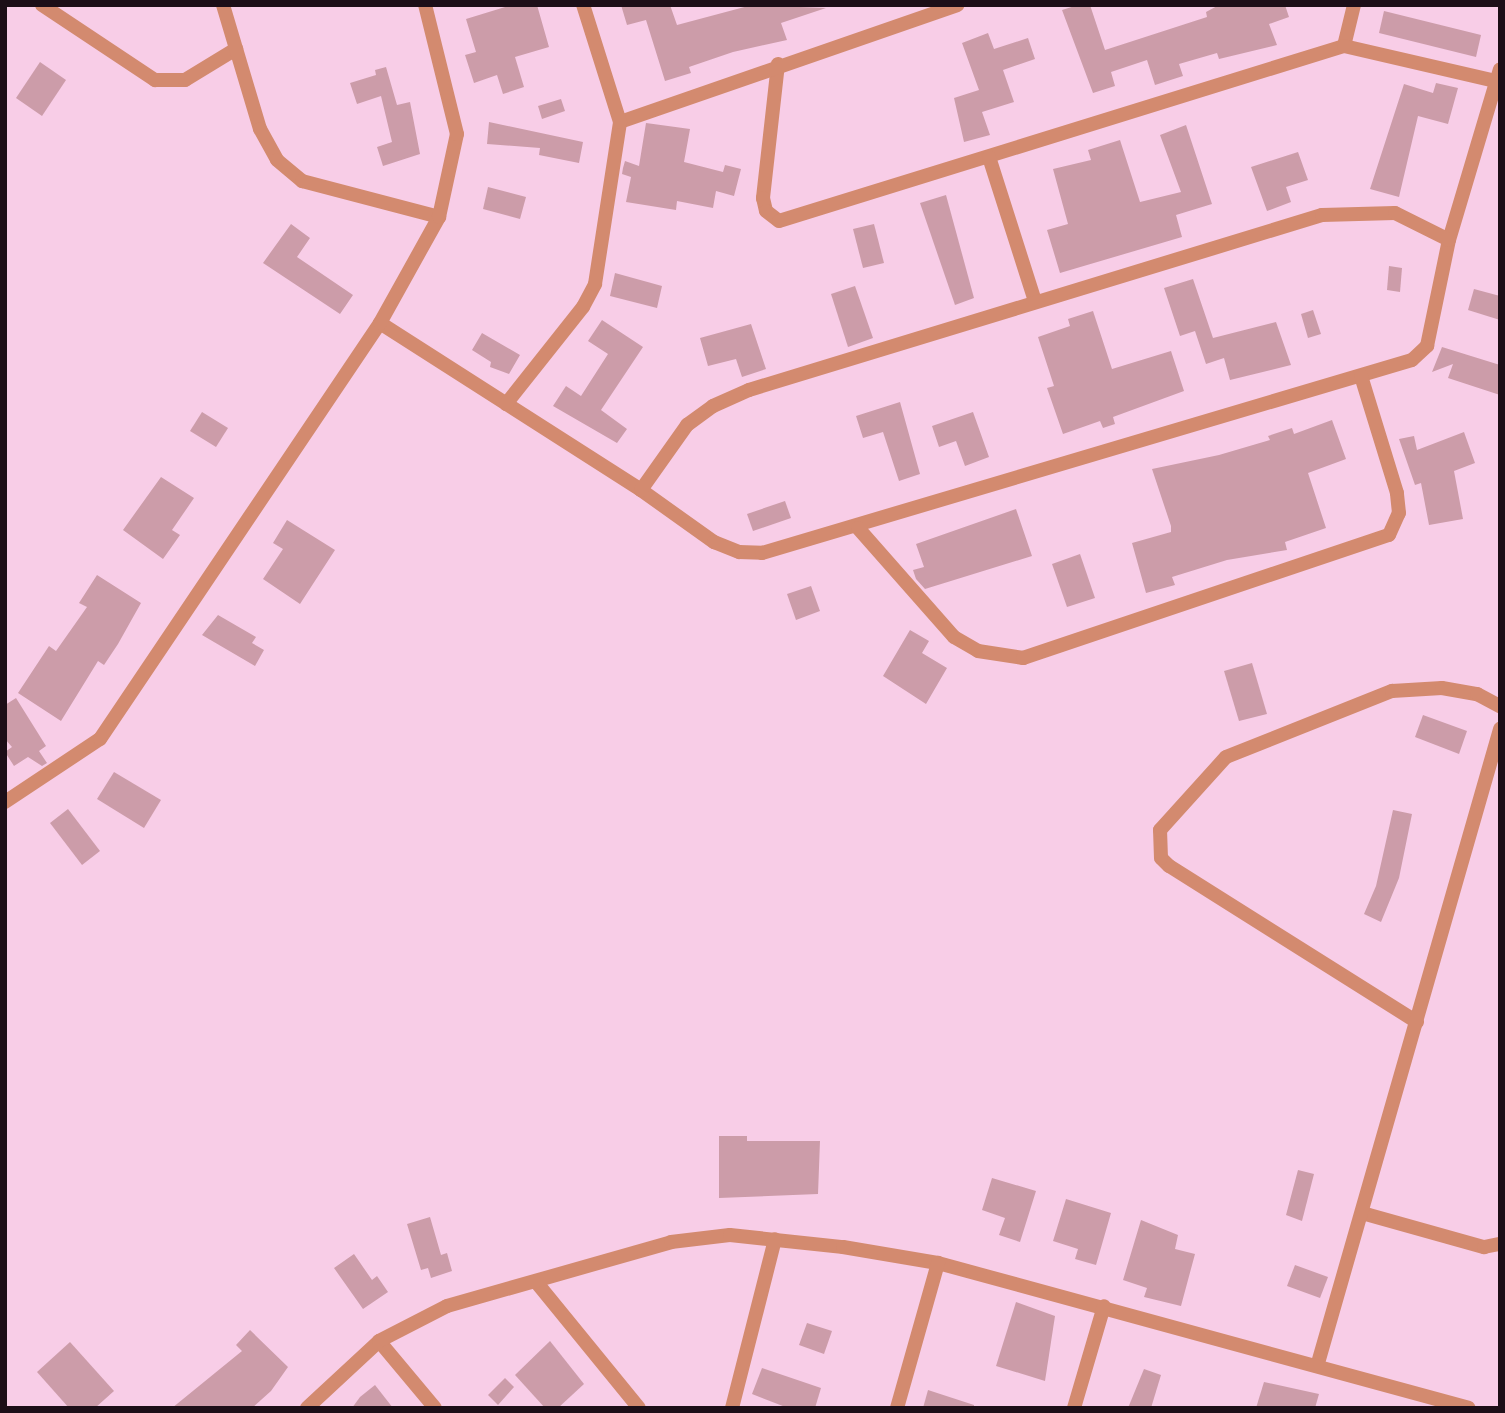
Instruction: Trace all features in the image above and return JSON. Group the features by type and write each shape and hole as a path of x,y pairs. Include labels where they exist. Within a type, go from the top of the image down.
{"street":[{"path":"42,5 155,80 185,80 236,49"},
{"path":"223,5 260,129 277,160 302,181 439,217"},
{"path":"5,802 100,739 380,323 439,217 457,134 425,5"},
{"path":"506,404 583,307 595,284 620,122 583,5"},
{"path":"620,122 778,64 957,5"},
{"path":"1344,46 1354,5"},
{"path":"380,323 641,490 713,542 739,552 762,553 858,528 992,483 1412,360 1427,346 1449,240 1498,75 1344,46 989,157 775,220 763,198 778,64"},
{"path":"989,157 1035,301"},
{"path":"641,490 687,425 713,406 749,390 1035,301 1322,215 1395,213 1449,240"},
{"path":"858,528 954,637 978,651 1023,658 1389,536 1399,513 1397,494 1361,376"},
{"path":"1417,1022 1169,866 1161,858 1160,830 1226,757 1392,691 1442,688 1477,694 1500,706"},
{"path":"1318,1363 1500,729"},
{"path":"1362,1213 1484,1247 1500,1244"},
{"path":"307,1408 379,1341 447,1306 698,1236 775,1239 938,1263 1318,1363 1469,1408"},
{"path":"732,1408 775,1239"},
{"path":"897,1408 938,1263"},
{"path":"537,1283 639,1408"},
{"path":"1074,1408 1104,1306"},
{"path":"379,1341 435,1408"}],"building":[{"path":"512,5 537,5 549,47 515,57 524,87 503,94 497,75 474,83 465,55 476,52 466,19"},
{"path":"621,5 670,5 677,25 752,5 826,8 781,23 787,40 733,52 689,67 691,73 665,81 646,20 627,25"},
{"path":"1078,5 1090,5 1105,50 1207,17 1206,12 1219,5 1285,5 1289,17 1269,24 1277,45 1219,59 1217,53 1179,64 1183,76 1155,85 1147,60 1111,72 1115,86 1093,93 1062,10"},
{"path":"1384,11 1481,35 1476,57 1379,33"},
{"path":"988,33 994,49 1028,38 1035,59 1003,70 1014,102 982,112 990,135 964,142 954,98 979,90 962,43"},
{"path":"40,62 66,80 42,116 16,98"},
{"path":"386,67 397,105 410,102 420,154 383,166 377,147 392,142 381,96 357,104 350,83 376,75 375,70"},
{"path":"1436,83 1458,88 1448,124 1418,116 1399,197 1370,189 1404,84 1433,93"},
{"path":"561,99 565,111 542,119 538,106"},
{"path":"489,122 583,142 579,163 539,155 540,148 487,144"},
{"path":"646,123 690,129 684,162 723,172 725,165 741,169 734,196 716,191 713,208 677,201 676,210 626,202 631,177 622,174 623,168 625,161 639,166"},
{"path":"1186,125 1212,204 1176,215 1182,237 1060,273 1047,230 1068,224 1053,169 1091,160 1088,150 1120,140 1140,202 1181,192 1160,135"},
{"path":"1298,152 1308,180 1286,187 1291,202 1267,211 1251,167"},
{"path":"488,187 526,197 520,219 483,209"},
{"path":"946,195 974,298 955,305 920,203"},
{"path":"291,224 310,238 297,257 353,295 340,314 263,263"},
{"path":"874,224 884,263 863,268 853,229"},
{"path":"1389,266 1402,268 1400,292 1387,290"},
{"path":"615,273 662,286 657,308 610,296"},
{"path":"1193,279 1213,338 1276,322 1291,365 1230,380 1224,358 1206,364 1195,331 1180,336 1164,288"},
{"path":"855,286 873,338 848,347 831,294"},
{"path":"1474,289 1500,296 1500,320 1468,310"},
{"path":"1313,310 1321,334 1308,338 1301,314"},
{"path":"1093,311 1112,369 1171,351 1184,391 1113,417 1115,424 1103,428 1100,421 1063,434 1047,388 1054,386 1038,337 1070,326 1068,319"},
{"path":"602,320 643,347 601,410 627,429 617,443 553,406 566,386 581,396 608,354 588,341"},
{"path":"751,324 766,369 742,377 736,359 708,366 700,338"},
{"path":"482,333 520,355 509,374 490,367 491,362 472,350"},
{"path":"1442,347 1500,365 1500,395 1448,378 1453,364 1432,372"},
{"path":"900,402 920,474 899,481 883,432 863,438 856,416"},
{"path":"202,412 228,428 216,447 190,431"},
{"path":"973,412 989,457 965,466 956,441 939,447 932,426"},
{"path":"1332,420 1346,459 1308,473 1326,528 1285,542 1287,550 1227,560 1172,577 1175,585 1146,593 1132,543 1171,532 1152,469 1219,455 1270,440 1268,436 1292,428 1294,434"},
{"path":"1464,432 1475,463 1454,471 1463,519 1429,525 1421,483 1415,485 1399,439 1414,436 1417,450"},
{"path":"161,477 194,498 172,530 180,535 163,559 123,530"},
{"path":"785,501 791,518 753,531 747,514"},
{"path":"1016,509 1032,556 925,589 916,579 913,570 924,567 916,544"},
{"path":"287,520 335,550 300,604 263,579 283,549 273,543"},
{"path":"1080,554 1095,598 1067,607 1052,564"},
{"path":"97,575 141,603 104,665 98,661 61,721 18,693 49,646 56,651 87,607 79,603"},
{"path":"811,586 820,611 796,620 787,594"},
{"path":"218,615 256,637 252,643 264,650 255,666 202,635"},
{"path":"910,630 929,641 922,653 947,668 926,704 883,676"},
{"path":"1252,663 1267,714 1239,721 1224,671"},
{"path":"16,698 46,746 39,751 47,763 42,766 28,757 14,766 5,752 12,747 5,739 5,705"},
{"path":"1423,715 1467,731 1459,754 1415,737"},
{"path":"114,772 161,800 144,828 97,799"},
{"path":"68,809 100,851 82,865 50,823"},
{"path":"1393,810 1412,814 1399,878 1381,922 1364,914 1376,886"},
{"path":"719,1136 747,1136 747,1141 820,1141 818,1194 719,1198"},
{"path":"1298,1170 1314,1174 1302,1221 1286,1215"},
{"path":"992,1178 1036,1191 1020,1242 999,1235 1005,1218 982,1210"},
{"path":"1066,1199 1111,1213 1096,1265 1075,1259 1078,1249 1053,1241"},
{"path":"430,1217 441,1255 447,1253 452,1271 431,1278 428,1268 421,1270 407,1224"},
{"path":"1141,1220 1178,1235 1175,1249 1195,1254 1181,1306 1144,1297 1147,1288 1123,1280"},
{"path":"354,1254 372,1280 377,1276 388,1292 363,1309 334,1268"},
{"path":"1295,1265 1328,1277 1320,1298 1287,1286"},
{"path":"1016,1302 1055,1316 1045,1381 996,1366"},
{"path":"807,1323 832,1331 824,1354 799,1345"},
{"path":"250,1330 288,1367 271,1391 252,1408 172,1408 242,1351 236,1345"},
{"path":"550,1341 584,1384 558,1408 545,1408 515,1375"},
{"path":"70,1342 114,1391 95,1408 69,1408 37,1372"},
{"path":"762,1368 821,1388 815,1408 788,1408 752,1394"},
{"path":"1144,1369 1161,1375 1151,1408 1128,1408"},
{"path":"505,1378 514,1387 498,1405 488,1395"},
{"path":"1264,1382 1319,1394 1315,1408 1256,1408"},
{"path":"375,1385 393,1408 352,1408 360,1397"},
{"path":"928,1390 974,1405 974,1408 923,1408"}]}
